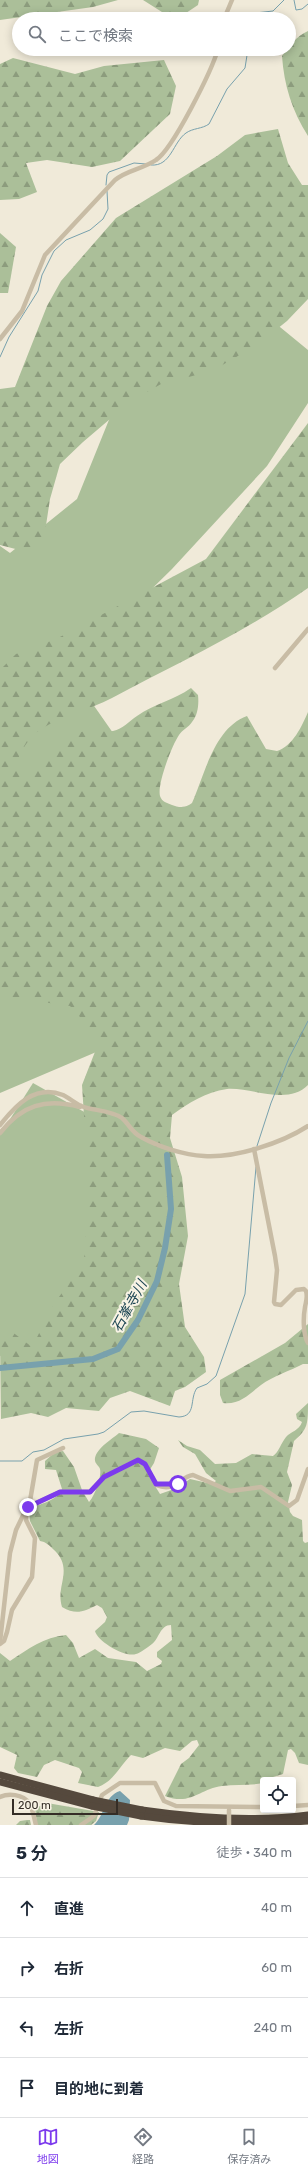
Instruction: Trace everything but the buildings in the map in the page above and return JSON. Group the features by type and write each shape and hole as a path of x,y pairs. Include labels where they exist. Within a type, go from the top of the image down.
{"highway":[{"path":"0,1775 92,1803"},
{"path":"0,1782 142,1813 237,1825 308,1821"},
{"path":"142,1813 204,1818 308,1815"}],"street":[{"path":"227,12 232,0"},
{"path":"0,339 22,311 36,275 48,250 122,174 148,165 163,155 186,116 215,56"},
{"path":"275,668 308,629"},
{"path":"0,1125 15,1107 31,1095 55,1093 81,1106 123,1119 130,1129 140,1137 193,1155 214,1156 254,1149 289,1138 308,1126"},
{"path":"0,1133 19,1113 36,1105 60,1104 81,1106"},
{"path":"254,1149 277,1270 274,1302 278,1305 284,1304 296,1290 300,1289 306,1291 308,1296 305,1308 304,1334 308,1343"},
{"path":"0,1643 10,1553 16,1530 28,1507 37,1460 63,1448"},
{"path":"28,1507 60,1492 90,1492 104,1477 138,1460 145,1464 156,1484 159,1486 175,1486 188,1476 193,1475 230,1491 261,1487 289,1506 296,1500 308,1469"},
{"path":"0,1643 7,1632 12,1610 32,1577 35,1538 26,1520 26,1512"},
{"path":"81,1825 94,1816 102,1795 123,1783 155,1783 164,1801 176,1806 229,1809 260,1807"},
{"path":"0,1797 10,1794 25,1799 32,1808 36,1825"},
{"path":"296,1806 308,1804"},
{"path":"229,1809 229,1825"}],"green space":[{"path":"0,0 118,0 93,7 57,12 12,12 12,18 0,20"},
{"path":"143,0 199,0 198,5 188,12 162,12"},
{"path":"308,31 308,136 297,117 290,98 282,56 296,56 296,39"},
{"path":"13,58 75,74 104,66 164,60 176,86 170,114 120,161 92,167 47,160 26,163 37,192 19,199 0,200 0,64"},
{"path":"278,129 288,163 302,185 308,185 308,299 287,321 257,345 212,371 161,384 130,402 83,442 60,464 50,499 45,532 31,553 0,545 0,389 15,387 47,306 61,281 116,218 217,156 245,135"},
{"path":"0,233 16,247 8,293 0,293"},
{"path":"258,309 308,350 308,403 267,466 172,569 69,670 127,753 108,1047 0,1093 0,546 10,553 77,499 119,395"},
{"path":"308,423 308,588 285,604 187,659 103,702 66,716 48,725 37,733 23,748 18,761 24,768 32,767 51,756 74,735 84,731 117,730 144,712 178,696 191,688 198,695 197,713 191,724 179,735 173,747 163,774 160,790 162,800 177,807 185,807 192,803 206,766 219,741 226,731 236,722 247,716 266,749 277,751 288,745 296,735 308,712 308,1085 300,1091 280,1095 237,1089 219,1090 198,1099 172,1115 170,1138 182,1177 188,1236 179,1284 185,1327 204,1357 206,1372 185,1387 175,1391 170,1406 130,1391 110,1398 99,1411 66,1408 48,1417 31,1413 1,1419 0,1337 11,1331 32,1347 54,1304 84,1262 90,1158 84,1116 82,1085 100,1039 70,1006 0,996 0,670 16,654 58,638 206,559"},
{"path":"33,1083 102,1122 89,1277 33,1352 0,1356 0,1135"},
{"path":"308,1324 308,1364 303,1364 271,1379 239,1401 223,1403 220,1395 220,1380 285,1343"},
{"path":"308,1403 308,1416 305,1429 294,1441 287,1472 292,1485 288,1502 290,1512 293,1516 302,1520 303,1541 305,1543 308,1542 308,1765 299,1763 295,1753 291,1749 288,1750 283,1774 273,1777 260,1777 260,1783 222,1786 182,1799 174,1799 165,1796 181,1764 189,1758 199,1745 197,1740 192,1741 180,1751 165,1748 143,1758 131,1755 108,1781 98,1787 78,1783 82,1772 79,1768 55,1760 44,1765 37,1777 18,1773 14,1768 17,1755 0,1747 0,1653 10,1661 43,1641 66,1635 73,1643 79,1658 95,1649 108,1658 136,1662 147,1671 161,1664 162,1661 157,1657 157,1652 172,1640 171,1625 164,1627 154,1642 144,1650 136,1654 125,1654 106,1644 95,1631 105,1622 107,1617 102,1608 97,1605 80,1612 76,1612 62,1607 61,1591 64,1570 63,1563 52,1548 46,1543 40,1541 30,1521 29,1507 39,1505 53,1499 62,1489 56,1470 45,1469 45,1461 55,1452 63,1451 74,1467 82,1490 89,1502 99,1482 100,1469 95,1458 96,1454 102,1447 119,1433 146,1439 159,1448 154,1463 149,1471 150,1478 160,1494 177,1488 190,1479 212,1484 216,1481 206,1473 195,1454 183,1447 178,1440 187,1446 200,1450 215,1464 236,1463 252,1454 273,1456 286,1437 301,1425 302,1422 297,1419 296,1414"},
{"path":"47,1803 99,1812 96,1821 91,1825 37,1825 35,1808"},
{"path":"30,1820 31,1825 16,1825 20,1821"}],"water":[{"path":"120,1791 130,1800 129,1820 127,1825 94,1825 98,1821 111,1797"}],"waterway":[{"path":"264,12 273,11 284,0"},
{"path":"294,0 296,10 302,9 308,4"},
{"path":"151,165 158,165 163,162 186,133 209,124 227,89 245,68 247,56"},
{"path":"106,185 107,175 109,172 134,163 146,164"},
{"path":"0,357 9,337 38,291 42,275 54,251 66,240 90,230 103,219 108,209 107,191"},
{"path":"257,1146 271,1103 289,1058 308,1021"},
{"name":"石峯寺川","path":"0,1368 93,1359 118,1349 138,1320 157,1281 165,1248 171,1209 167,1155"},
{"path":"0,1461 22,1461 33,1452 44,1450 64,1439 104,1432 131,1412 144,1411 179,1417 188,1414 197,1388 207,1384 216,1376 245,1294 256,1167"}],"route":[{"path":"28,1507 44,1501 60,1492 90,1492 104,1477 111,1472 138,1460 142,1460 148,1467 156,1484 159,1486 175,1486 178,1484"}]}
